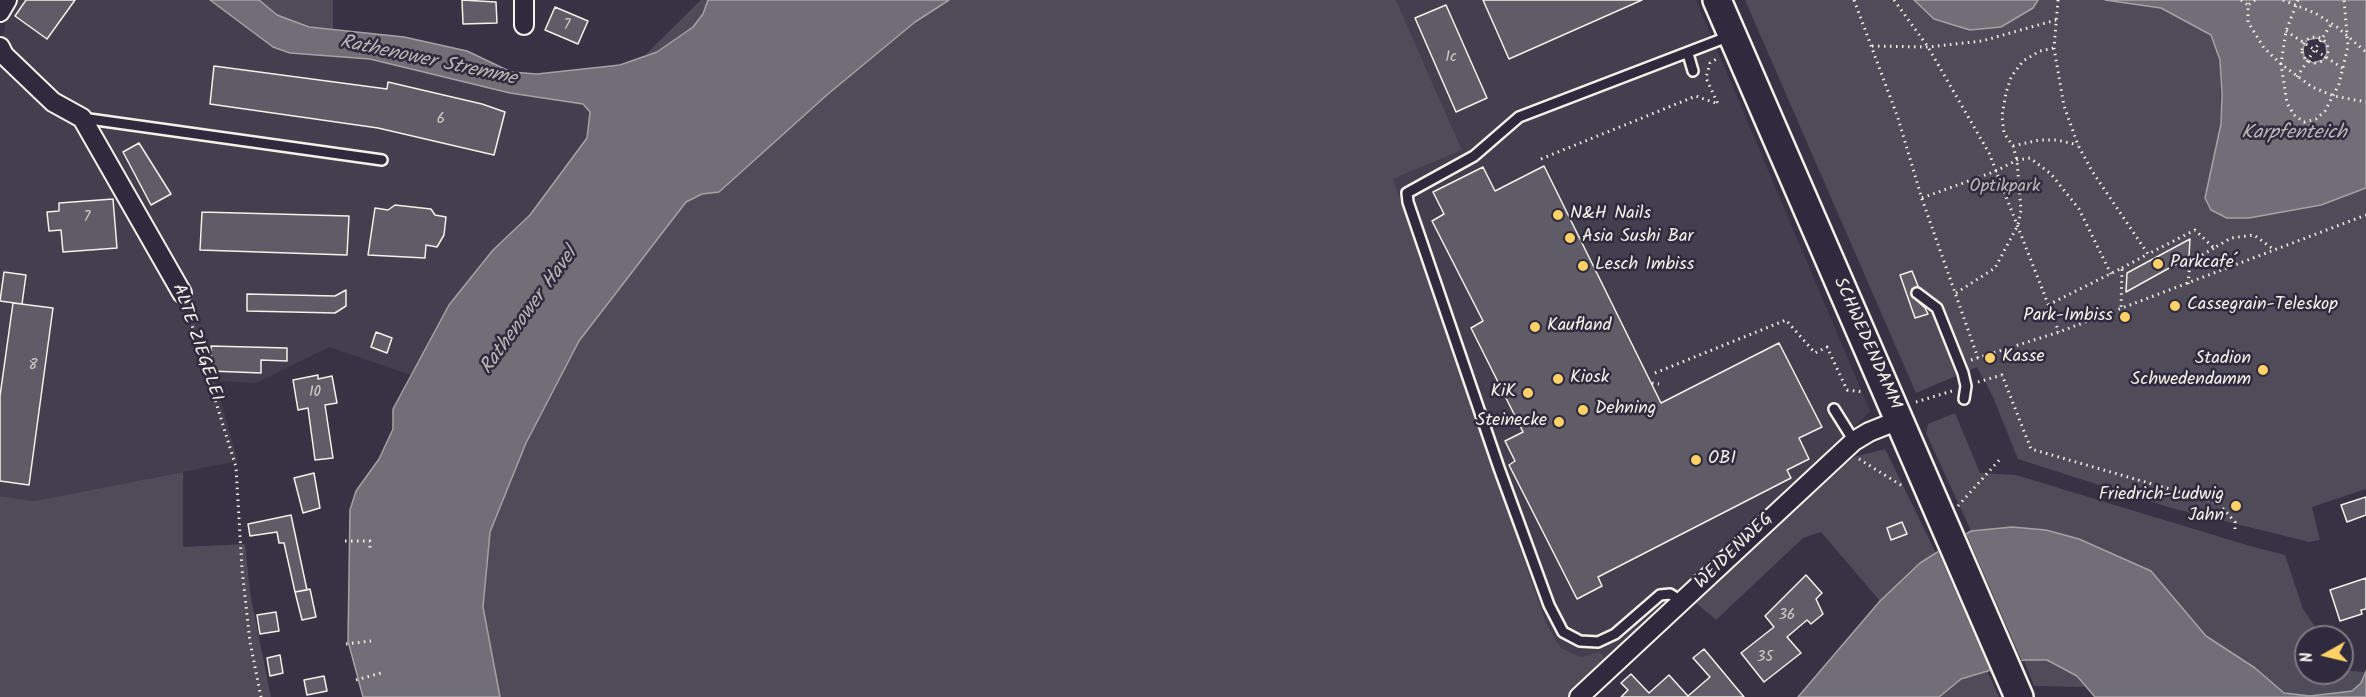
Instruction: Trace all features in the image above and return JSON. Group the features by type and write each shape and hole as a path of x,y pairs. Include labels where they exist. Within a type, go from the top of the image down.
{"main road":[{"name":"SCHWEDENDAMM","path":"1717,0 2017,693"}],"street":[{"path":"0,12 7,0"},
{"path":"524,0 524,25"},
{"path":"0,47 4,55 53,102 82,118"},
{"name":"ALTE ZIEGELEI","path":"82,118 182,293"},
{"name":"WEIDENWEG","path":"1579,697 1849,446 1874,429 1899,420"}],"lane":[{"path":"1683,602 1670,594 1660,595 1614,634 1598,642 1580,641 1563,632 1549,605 1499,468 1407,193 1474,156 1519,117 1641,69 1688,54 1732,35"},
{"path":"1688,54 1693,71"},
{"path":"82,118 382,160"},
{"path":"1917,293 1937,308 1966,386 1964,399"},
{"path":"1834,409 1849,446"}],"path":[{"path":"1854,0 1872,46 1922,199 1978,357"},
{"path":"1894,0 1928,47 1960,100 1996,171 2059,332"},
{"path":"2058,0 2054,48 2064,105 2078,145 2113,206 2137,235 2148,254"},
{"path":"2241,0 2248,5"},
{"path":"2248,5 2255,0"},
{"path":"2283,0 2297,2 2332,23 2349,34 2366,52"},
{"path":"2297,2 2286,31 2282,64 2288,104 2298,119 2304,122 2316,119 2325,111 2334,96 2344,69 2349,34 2344,0"},
{"path":"2248,5 2248,22 2253,33 2297,77 2334,96 2366,102"},
{"path":"1872,46 1928,47 1982,41 2056,20"},
{"path":"2297,77 2332,23"},
{"path":"2286,31 2344,69"},
{"path":"2311,38 2321,39 2327,46 2326,57 2317,62 2308,60 2303,52 2304,43 2311,38"},
{"path":"1956,293 1995,268 2018,225 2021,210 2016,160 2013,146 2004,133 2002,116 2011,77 2023,61 2040,51 2054,48"},
{"path":"1541,159 1696,96 1718,104 1706,78 1710,63 1718,58"},
{"path":"2013,146 2039,140 2057,140 2078,145"},
{"path":"1922,199 1996,171 2016,160 2030,158 2039,163 2065,190 2089,228 2111,274"},
{"path":"1959,364 2059,332 2366,215"},
{"path":"2048,305 2195,231 2214,248"},
{"path":"2188,284 2190,262 2230,237 2254,235 2273,249"},
{"path":"2121,309 2122,268"},
{"name":"ALTE ZIEGELEI","path":"182,293 236,467 243,580 250,642 261,697"},
{"path":"1654,373 1786,320 1815,353 1827,347 1847,390 1868,393"},
{"path":"1652,383 1659,384"},
{"path":"1849,446 1910,490 1927,484"},
{"path":"2031,449 2217,503 2235,522 2235,532"},
{"path":"1940,514 1962,504 2001,458"},
{"path":"345,541 370,541 370,551"},
{"path":"346,644 371,641"},
{"path":"356,680 381,673"}],"shaded area":[{"path":"16,0 210,0 273,47 290,53 370,59 510,93 583,104 590,112 587,138 530,215 493,251 449,305 411,375 329,347 256,383 215,381 238,461 34,501 0,496 0,37 4,32 8,12"},
{"path":"1396,0 1696,0 1870,411 1818,464 1607,661 1582,657 1561,648 1546,623 1392,178 1462,150"}],"green space":[{"path":"259,0 333,0 333,31 296,24 277,15"},
{"path":"701,0 708,0 703,14 693,27 657,52 645,55"},
{"path":"949,0 1396,0 1462,150 1393,179 1546,623 1561,648 1582,657 1600,652 1607,661 1569,697 500,697 483,607 490,532 526,443 579,341 686,202 702,194 719,192 828,94 915,22"},
{"name":"Optikpark","path":"1745,0 1914,0 1934,19 2033,8 2038,0 2105,0 2161,8 2211,35 2220,60 2221,124 2205,198 2227,218 2249,218 2321,205 2366,188 2366,489 2312,507 2320,540 2309,542 2168,507 2018,459 1993,397 1977,367 1916,393"},
{"path":"1955,413 1980,473 2016,475 2285,555 2303,609 2314,625 2294,625 2294,685 2354,685 2354,671 2364,672 2361,683 2352,691 2310,696 2284,693 2255,668 2206,636 2151,571 2079,539 2046,530 2012,527 1971,531 1926,433 1928,424"},
{"path":"1885,449 1936,553 1920,563 1880,601 1821,532 1803,538 1716,620 1694,601 1854,457"},
{"path":"183,472 183,547 245,544 250,592 271,697 0,697 0,496 34,501"},
{"path":"2047,659 2077,676 2085,687 2034,686 2024,660"},
{"path":"1987,670 1999,697 1939,697 1961,679"}],"water":[{"path":"210,0 259,0 277,15 309,27 404,37 467,51 511,72 537,74 620,65 657,52 693,27 703,14 708,0 949,0 915,22 828,94 719,192 702,194 686,202 579,341 526,443 490,532 483,607 500,697 363,697 348,641 350,510 356,491 379,459 393,429 393,409 449,305 493,250 530,215 587,138 590,112 583,104 510,93 370,59 290,53 273,47"},
{"path":"1914,0 2038,0 2033,8 2001,27 1970,30 1934,19"},
{"name":"Karpfenteich","path":"2105,0 2366,0 2366,188 2321,205 2249,218 2227,218 2211,210 2205,198 2221,124 2220,60 2211,35 2161,8","holes":["2317,38 2326,44 2327,53 2323,60 2313,63 2304,57 2303,48 2307,40"]},
{"path":"2012,527 2046,530 2079,539 2151,571 2206,636 2255,668 2284,693 2310,696 2352,691 2361,683 2366,671 2366,697 2095,697 2077,676 2047,660 2024,660 1961,679 1939,697 1798,697 1880,601 1920,563 1971,531"}],"pier":[{"path":"1965,531 2023,664 1991,673 1937,549"}],"building":[{"path":"26,0 75,0 47,39 15,16"},
{"path":"462,0 496,2 497,23 463,24"},
{"path":"1483,0 1642,0 1509,59"},
{"path":"1446,5 1487,98 1456,112 1415,18"},
{"path":"555,7 588,21 578,44 545,30"},
{"path":"214,66 387,89 388,82 482,104 505,112 494,155 378,128 210,104"},
{"path":"139,143 171,194 151,205 123,152"},
{"path":"1544,166 1661,403 1779,343 1822,427 1799,438 1809,459 1787,470 1791,478 1598,577 1602,586 1577,599 1509,465 1515,461 1505,441 1523,432 1471,328 1483,321 1432,221 1444,214 1433,192 1483,167 1495,191"},
{"path":"113,199 117,248 63,252 61,230 49,231 47,212 59,211 59,203"},
{"path":"395,205 431,209 435,215 446,217 444,235 437,247 426,245 425,258 368,255 375,208 388,210"},
{"path":"202,212 349,216 347,255 200,250"},
{"name":"Parkcafe´","path":"2190,239 2189,257 2126,292 2127,273"},
{"path":"1912,271 1918,286 1912,289 1911,295 1928,314 1915,318 1900,275"},
{"path":"4,272 26,275 22,304 0,301"},
{"path":"346,290 346,306 335,313 247,311 247,294 335,296"},
{"path":"13,303 53,308 29,485 0,481 0,396"},
{"path":"376,332 392,338 387,353 371,347"},
{"path":"211,346 287,348 287,361 261,360 261,373 211,371"},
{"path":"318,375 318,379 332,376 337,403 325,405 333,458 315,460 308,408 298,410 293,380"},
{"path":"314,473 320,508 303,513 294,478"},
{"path":"2366,497 2366,515 2347,522 2341,505"},
{"path":"291,515 307,590 295,592 284,543 279,543 277,532 250,536 248,524"},
{"path":"1902,522 1907,534 1891,540 1887,528"},
{"path":"1806,575 1822,593 1816,599 1823,614 1811,624 1807,620 1787,637 1801,653 1764,682 1741,653 1774,627 1765,616"},
{"path":"2366,578 2366,609 2361,610 2362,614 2340,621 2330,590"},
{"path":"310,589 316,617 302,620 295,592"},
{"path":"276,612 279,631 260,634 257,615"},
{"path":"1704,649 1744,697 1621,697 1628,690 1621,683 1631,674 1649,693 1669,675 1688,696 1710,677 1693,658"},
{"path":"280,655 283,673 270,676 267,658"},
{"path":"324,676 327,691 307,695 304,680"}],"place":[{"name":"N&H Nails","path":"1558,215"},
{"name":"Asia Sushi Bar","path":"1570,238"},
{"name":"Parkcafe´","path":"2158,264"},
{"name":"Lesch Imbiss","path":"1583,266"},
{"name":"Cassegrain-Teleskop","path":"2175,306"},
{"name":"Park-Imbiss","path":"2125,317"},
{"name":"Kaufland","path":"1535,327"},
{"name":"Kasse","path":"1990,358"},
{"name":"Stadion Schwedendamm","path":"2263,370"},
{"name":"Kiosk","path":"1558,379"},
{"name":"KiK","path":"1528,393"},
{"name":"Dehning","path":"1583,410"},
{"name":"Steinecke","path":"1559,422"},
{"name":"OBI","path":"1696,460"},
{"name":"Friedrich-Ludwig Jahn","path":"2236,506"}],"water label":[{"name":"Rathenower Stremme","path":"428,62"},
{"name":"Rathenower Havel","path":"530,312"}]}
